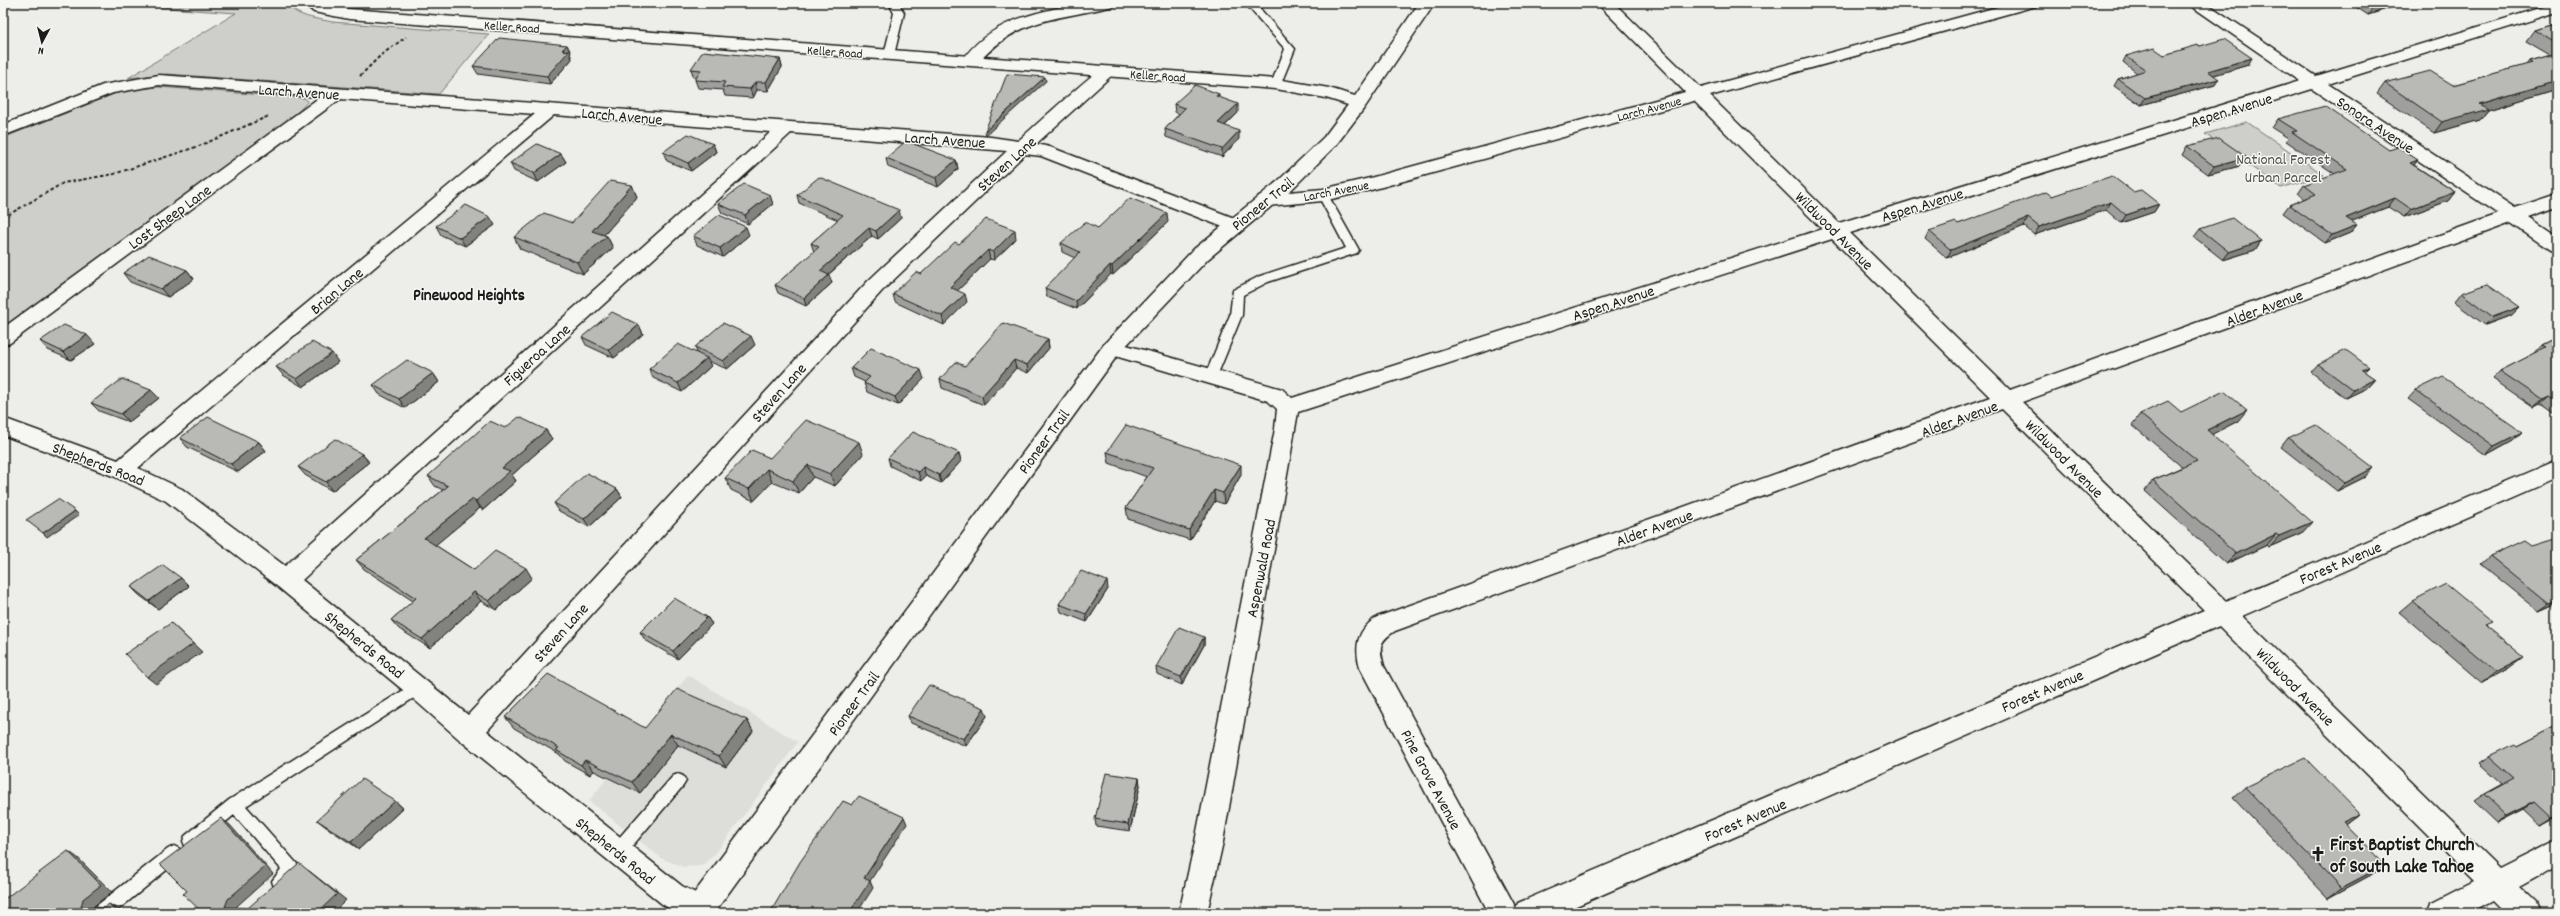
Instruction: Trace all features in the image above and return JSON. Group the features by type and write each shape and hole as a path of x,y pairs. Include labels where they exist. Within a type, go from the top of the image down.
{"street":[{"name":"Keller Road","path":"311,3 320,9 349,14 1276,84 1329,93 1359,103"},
{"path":"970,61 983,46 1001,32 1028,21 1107,3"},
{"name":"Pioneer Trail","path":"698,912 1112,348 1175,280 1235,225 1304,167 1330,141 1359,103 1427,3"},
{"name":"Wildwood Avenue","path":"1605,3 2526,913"},
{"name":"Larch Avenue","path":"1266,200 1323,195 1379,182 2030,3"},
{"name":"Sonora Avenue","path":"2195,3 2557,245"},
{"name":"Aspen Avenue","path":"1288,407 1835,231 2557,7"},
{"name":"Steven Lane","path":"469,732 875,286 1022,147 1090,88 1105,72"},
{"name":"Larch Avenue","path":"3,131 109,89 135,83 159,80 551,109 1022,147 1044,151 1235,225"},
{"name":"Lost Sheep Lane","path":"3,338 329,93"},
{"name":"Brian Lane","path":"121,470 551,109"},
{"name":"Figueroa Lane","path":"286,580 786,128"},
{"name":"Alder Avenue","path":"1368,642 1373,631 1386,624 2007,401 2557,200"},
{"path":"1112,348 1275,395 1284,401 1288,407"},
{"name":"Aspenwald Road","path":"1193,913 1209,842 1284,444 1288,407"},
{"name":"Shepherds Road","path":"3,426 121,470 174,495 286,580 418,687 469,732 617,852 672,895 698,912"},
{"name":"Forest Avenue","path":"1528,913 2222,612 2557,469"},
{"name":"Pine Grove Avenue","path":"1368,642 1372,668 1504,913"},
{"path":"2441,913 2557,852"}],"lane":[{"path":"889,55 900,13 894,3"},
{"path":"1250,3 1290,48 1276,84"},
{"path":"1211,376 1236,315 1237,292 1264,279 1353,250 1323,195"},
{"path":"101,913 235,806 418,687"},
{"path":"617,852 678,781"},
{"path":"235,806 292,870 266,894"}],"path":[{"path":"329,93 362,75 381,55 430,20"},
{"path":"3,218 63,183 114,174 199,146 271,115"}],"shaded area":[{"path":"688,675 798,742 716,853 701,866 683,867 661,858 589,801"}],"green space":[{"path":"97,3 287,3 290,8 301,14 333,22 489,34 439,94 167,74 128,78 236,13"},
{"path":"158,87 304,98 308,101 297,113 3,327 3,138 119,92"},
{"name":"National Forest Urban Parcel","path":"2247,122 2324,175 2281,188 2205,134"}],"building":[{"path":"2366,3 2388,3 2373,8"},
{"path":"2557,24 2557,44 2534,30"},
{"path":"499,38 567,45 562,50 569,51 547,76 473,66"},
{"path":"2224,39 2252,58 2208,71 2219,79 2145,98 2118,79 2146,70 2126,56 2154,48 2164,55"},
{"path":"703,51 780,59 766,82 755,82 750,89 722,87 725,82 695,80 701,70 691,69"},
{"path":"2557,53 2557,81 2480,104 2488,109 2442,122 2385,83 2430,71 2453,85 2532,63 2529,61"},
{"path":"1007,74 1045,77 985,131"},
{"path":"1195,85 1219,94 1216,96 1238,104 1218,123 1239,131 1222,149 1165,129 1185,108 1174,104"},
{"path":"2325,106 2389,150 2398,147 2418,160 2410,163 2455,192 2411,209 2395,198 2346,218 2357,225 2332,235 2289,205 2316,194 2304,185 2347,169 2292,132 2297,131 2278,119"},
{"path":"688,134 713,144 688,163 663,152"},
{"path":"2219,138 2246,157 2214,166 2187,146"},
{"path":"906,141 956,160 936,178 886,158"},
{"path":"537,144 561,154 534,173 510,163"},
{"path":"2112,176 2133,192 2141,190 2159,204 2126,215 2111,202 2039,227 2028,218 1951,250 1929,231 1956,222 1958,224 2046,192 2052,196"},
{"path":"819,177 899,210 876,231 869,228 820,271 829,275 804,298 775,285 819,247 811,243 843,215 797,195"},
{"path":"610,181 632,185 592,231 607,236 577,262 514,237 544,213 572,223"},
{"path":"744,184 770,195 745,215 718,204"},
{"path":"1130,198 1167,213 1112,266 1110,265 1076,301 1045,288 1080,252 1061,243 1085,222 1098,228"},
{"path":"466,205 490,217 460,238 436,226"},
{"path":"719,215 746,227 720,248 693,236"},
{"path":"2232,218 2261,241 2229,252 2200,229"},
{"path":"986,219 1015,230 993,252 988,250 950,287 965,294 942,316 893,294 916,272 921,274 955,242 959,244"},
{"path":"149,255 187,270 161,289 123,273"},
{"path":"2488,284 2520,307 2493,317 2461,293"},
{"path":"612,312 639,325 609,350 582,337"},
{"path":"723,323 751,336 723,361 695,347"},
{"path":"1003,323 1048,339 1027,365 1014,360 982,396 940,379 956,362 965,366"},
{"path":"64,325 87,335 63,352 40,341"},
{"path":"2557,338 2557,402 2549,397 2543,400 2500,371 2545,348 2541,346"},
{"path":"312,342 332,353 297,379 276,367"},
{"path":"678,344 707,358 678,383 649,369"},
{"path":"871,348 921,370 895,397 864,383 870,377 851,368"},
{"path":"2346,350 2369,367 2362,370 2375,379 2353,390 2318,364"},
{"path":"407,360 433,373 399,399 373,385"},
{"path":"2443,377 2522,432 2494,446 2416,390"},
{"path":"122,379 151,390 121,414 91,403"},
{"path":"2224,391 2247,410 2207,430 2312,522 2279,536 2276,534 2236,554 2153,480 2197,461 2140,414 2168,401 2181,412"},
{"path":"208,417 259,442 231,464 180,438"},
{"path":"519,417 546,430 502,468 510,471 476,501 473,499 424,538 474,570 495,551 526,568 489,601 474,592 422,639 391,620 416,598 356,560 448,486 428,476 490,421 505,428"},
{"path":"806,420 859,442 830,474 808,465 793,481 767,469 749,489 725,478 752,450 770,458"},
{"path":"1126,425 1241,465 1223,493 1214,490 1189,530 1126,508 1153,468 1107,452"},
{"path":"2316,425 2373,468 2345,483 2288,438"},
{"path":"913,432 959,453 939,475 923,467 918,472 888,458"},
{"path":"335,439 362,454 326,482 298,467"},
{"path":"587,473 617,489 584,519 554,503"},
{"path":"58,499 75,511 43,533 26,520"},
{"path":"2557,537 2557,600 2549,604 2490,556 2524,540 2531,545"},
{"path":"163,565 181,578 149,601 131,587"},
{"path":"1081,571 1107,581 1086,614 1059,604"},
{"path":"2446,584 2492,622 2485,625 2524,657 2496,672 2412,601"},
{"path":"674,598 707,617 673,651 640,632"},
{"path":"171,623 193,644 147,677 125,654"},
{"path":"1179,627 1204,637 1181,677 1156,667"},
{"path":"548,674 645,728 677,689 747,720 719,756 671,734 632,782 585,760 581,765 556,750 559,748 505,717"},
{"path":"929,685 984,708 964,739 908,716"},
{"path":"2557,725 2557,779 2554,780 2557,783 2557,815 2552,818 2535,802 2507,816 2484,794 2514,778 2489,756 2514,744 2516,746"},
{"name":"First Baptist Church of South Lake Tahoe","path":"2305,758 2360,814 2343,822 2385,865 2341,888 2245,787"},
{"path":"1106,773 1139,778 1128,824 1095,819"},
{"path":"362,779 395,801 351,842 317,820"},
{"path":"859,796 904,817 864,878 870,881 849,913 770,913 800,862 843,801 852,805"},
{"path":"221,818 265,867 228,899 225,907 248,908 299,863 337,894 317,913 203,913 183,894 187,891 160,864"},
{"path":"68,851 101,885 83,899 81,907 104,908 109,904 117,913 3,913 3,900"}],"place":[{"name":"First Baptist Church of South Lake Tahoe","path":"2318,854"}],"district":[{"name":"Pinewood Heights","path":"469,294"}]}
